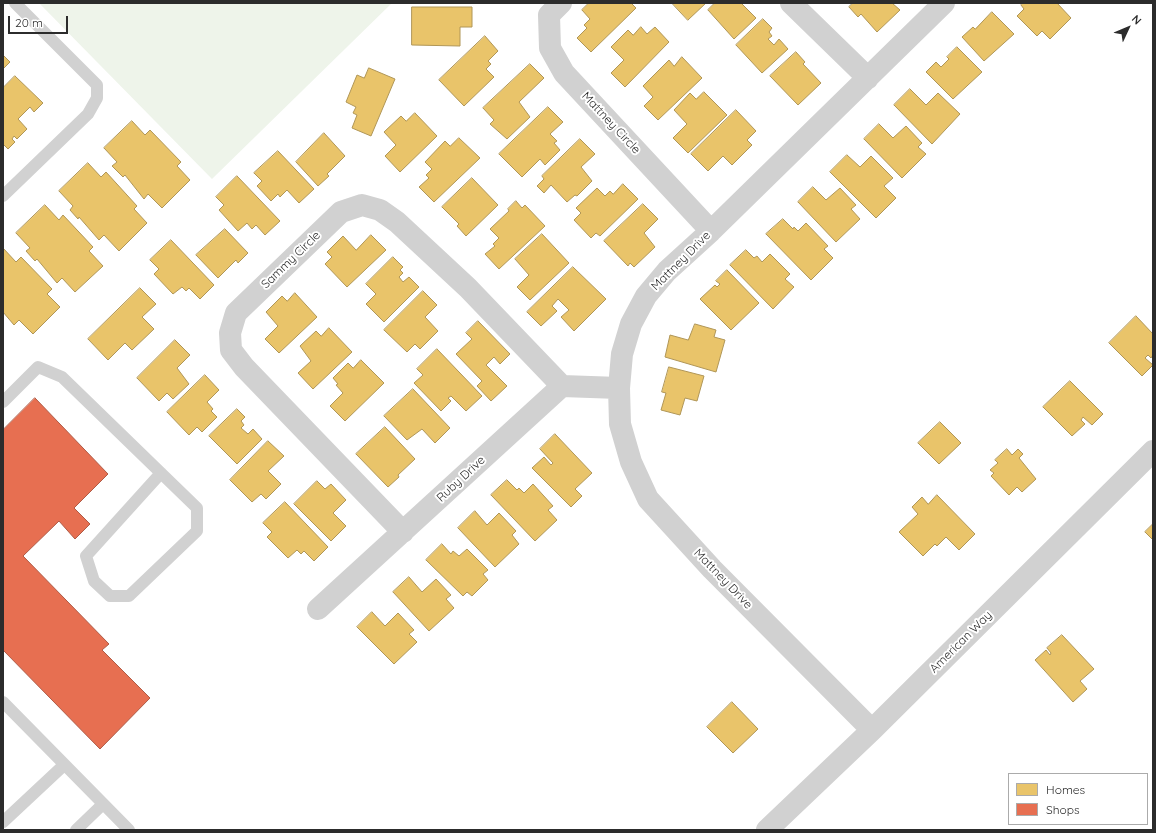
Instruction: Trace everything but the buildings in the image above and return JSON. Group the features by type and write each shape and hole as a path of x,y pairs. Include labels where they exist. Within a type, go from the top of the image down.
{"street":[{"name":"Mattney Circle","path":"561,3 549,15 550,48 564,73 711,231"},
{"path":"792,3 868,78"},
{"name":"Mattney Drive","path":"872,730 712,569 648,499 631,462 620,424 619,388 625,346 631,324 646,296 667,271 711,231 944,3"},
{"name":"Sammy Circle","path":"403,532 244,367 231,350 230,333 236,313 342,212 362,205 380,210 397,222 468,288 562,386"},
{"path":"562,386 619,388"},
{"name":"Ruby Drive","path":"318,609 562,386"},
{"name":"American Way","path":"768,830 872,730 1153,452"}],"lane":[{"path":"3,196 88,114 97,98 97,85 15,3"},
{"path":"3,402 38,367 62,377 161,473 197,508 198,531 130,596 110,596 94,580 86,556 161,473"},
{"path":"3,702 129,830"},
{"path":"3,822 64,765"},
{"path":"76,830 103,804"}],"shaded area":[{"path":"39,3 392,3 212,179"}]}
